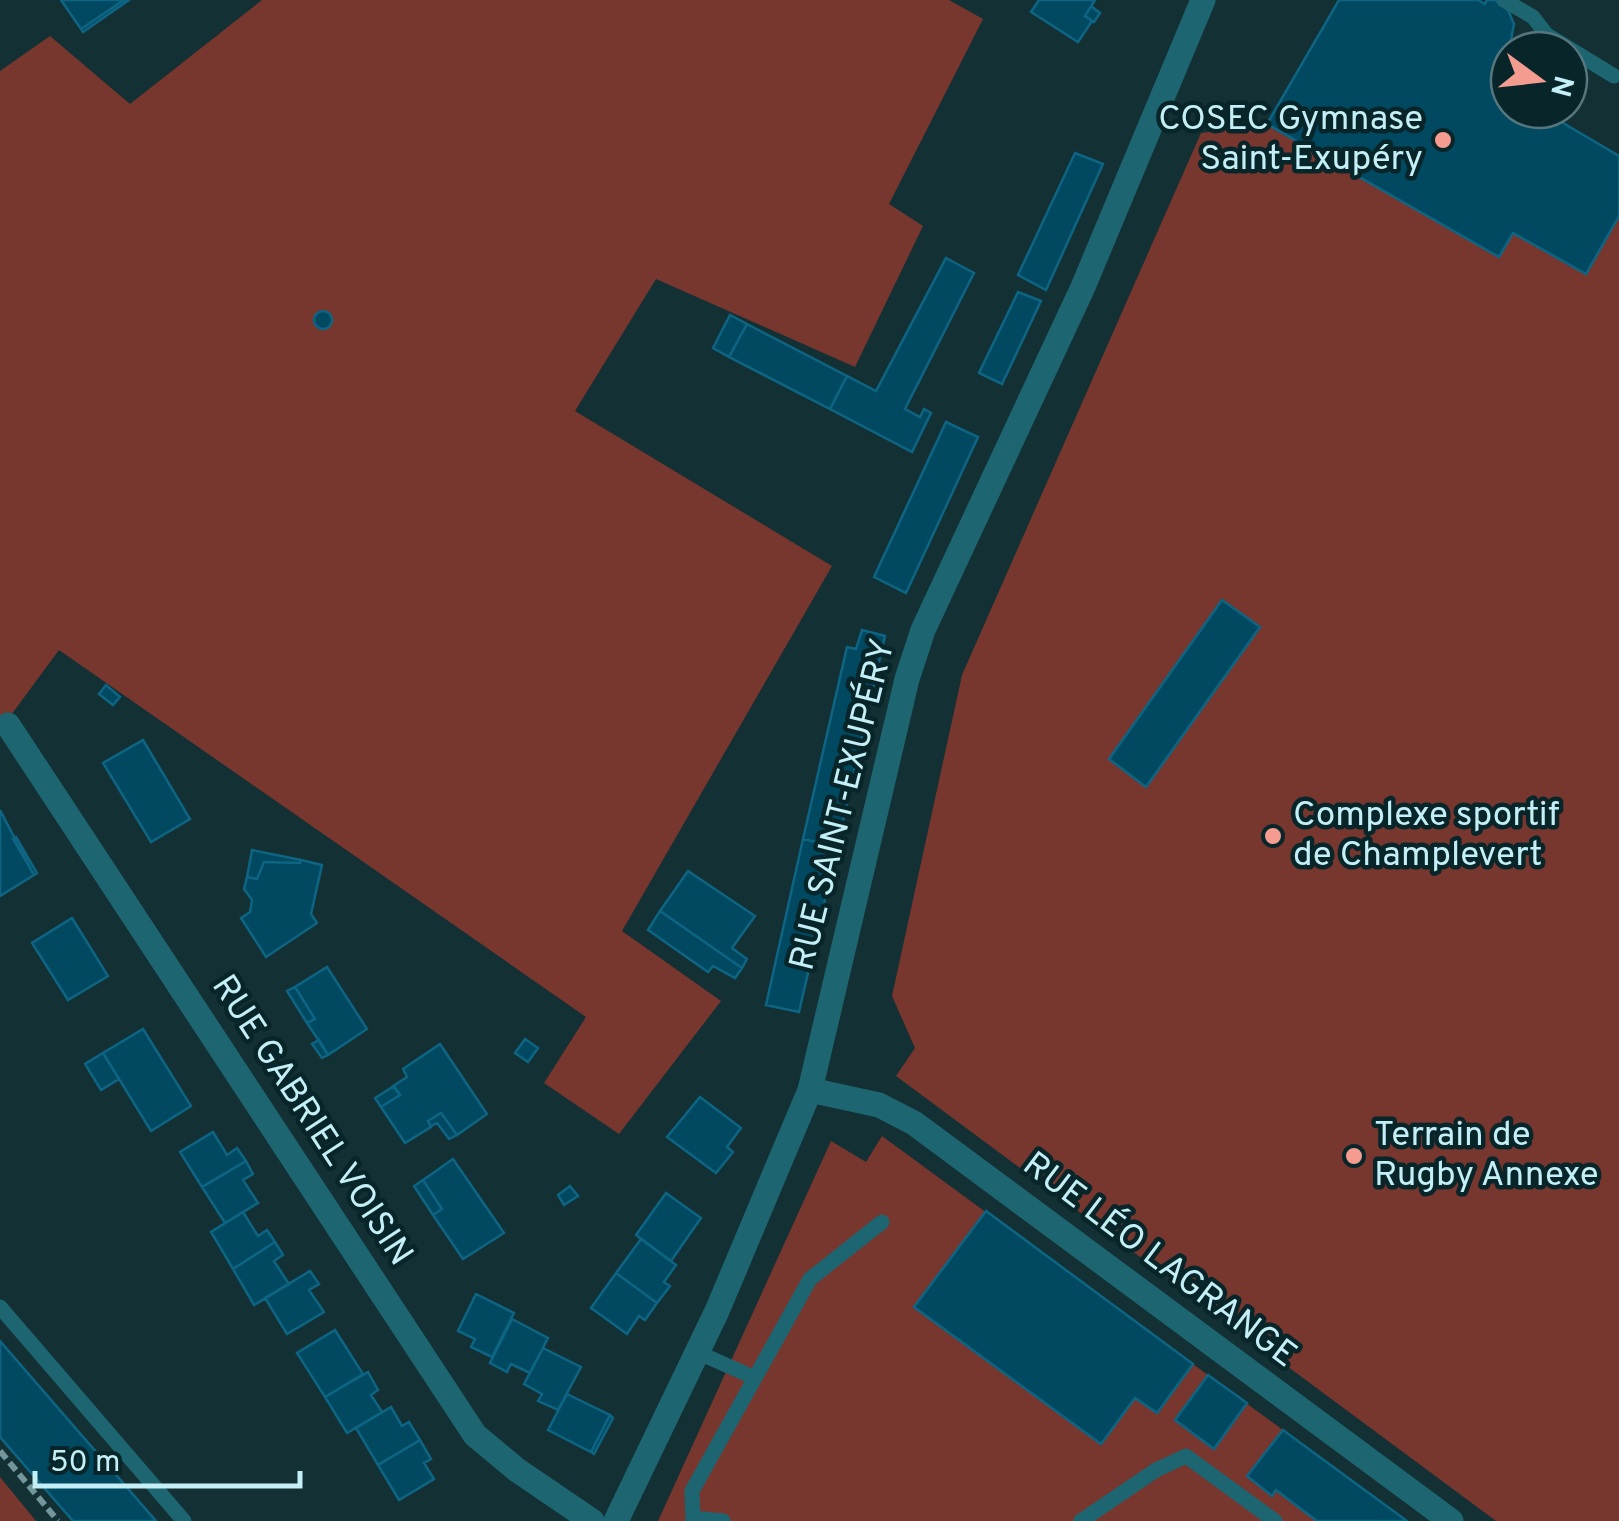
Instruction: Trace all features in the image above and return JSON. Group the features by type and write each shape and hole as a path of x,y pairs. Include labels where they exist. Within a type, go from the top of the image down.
{"street":[{"name":"RUE SAINT-EXUPÉRY","path":"616,1521 697,1352 810,1090 907,679 923,630 1083,288 1203,0"},
{"name":"RUE GABRIEL VOISIN","path":"8,725 475,1435 516,1470 592,1521"},
{"name":"RUE LÉO LAGRANGE","path":"810,1090 878,1106 914,1123 1450,1521"}],"lane":[{"path":"1504,0 1532,17 1547,35 1614,76"},
{"path":"723,1521 693,1519 692,1492 810,1279 882,1222"},
{"path":"0,1307 184,1521"},
{"path":"697,1352 755,1378"},
{"path":"1080,1521 1156,1470 1186,1456 1276,1521"}],"path":[{"path":"0,1451 58,1521"}],"shaded area":[{"path":"262,0 949,0 983,19 889,204 923,226 855,367 656,279 575,411 832,566 622,931 721,1001 619,1134 544,1083 586,1017 59,650 0,730 0,71 50,36 130,104"},
{"name":"Complexe sportif de Champlevert","path":"1339,0 1478,0 1485,4 1495,0 1510,14 1513,30 1489,30 1489,130 1575,130 1619,156 1619,1521 1496,1521 896,1076 915,1048 892,996 962,675 1201,133 1267,124"},
{"path":"882,1136 1407,1521 658,1521 831,1141 866,1162"},
{"path":"0,1477 36,1521 0,1521"}],"building":[{"path":"61,0 124,0 81,29"},
{"path":"129,0 83,32 81,29"},
{"path":"1039,0 1095,0 1085,16 1092,21 1078,42 1031,12"},
{"name":"COSEC Gymnase Saint-Exupéry","path":"1339,0 1478,0 1485,4 1495,0 1508,10 1514,24 1513,30 1489,30 1489,130 1575,130 1619,156 1619,216 1586,274 1513,233 1499,257 1267,124"},
{"path":"1091,6 1100,13 1094,22 1085,16"},
{"path":"1075,153 1103,164 1046,290 1018,275"},
{"path":"946,258 974,273 905,409 920,417 924,409 931,413 912,452 830,409 847,376 876,391"},
{"path":"1018,292 1041,301 1002,384 979,373"},
{"path":"323,311 332,320 323,329 314,320"},
{"path":"730,315 747,324 729,357 713,348"},
{"path":"747,324 847,376 830,409 729,357"},
{"path":"946,422 978,437 906,593 874,577"},
{"path":"1222,600 1260,627 1146,787 1109,759"},
{"path":"862,630 885,636 837,847 803,839 847,647 856,649"},
{"path":"106,685 120,697 113,705 99,694"},
{"path":"143,740 190,819 151,842 103,763"},
{"path":"0,810 34,875 0,896"},
{"path":"16,837 37,873 34,875 13,839"},
{"path":"803,839 837,847 799,1012 766,1005"},
{"path":"252,850 301,860 264,862 257,879 247,877"},
{"path":"301,860 322,865 311,914 317,923 266,957 241,918 250,912 252,900 244,889 247,877 257,879 264,862"},
{"path":"688,871 755,916 732,948 747,959 742,968 660,911"},
{"path":"660,911 742,968 735,978 713,966 708,972 648,930"},
{"path":"72,918 108,976 68,1000 32,943"},
{"path":"327,967 367,1029 328,1055 307,1023 315,1019 295,987"},
{"path":"295,987 315,1019 307,1023 287,991"},
{"path":"143,1029 191,1106 151,1131 103,1053"},
{"path":"525,1039 538,1048 528,1062 515,1053"},
{"path":"319,1040 328,1055 322,1058 312,1044"},
{"path":"440,1044 487,1114 457,1135 441,1113 428,1121 431,1127 405,1143 381,1107 400,1095 393,1086 407,1077 403,1069"},
{"path":"103,1053 119,1079 101,1090 85,1064"},
{"path":"394,1086 400,1095 381,1107 375,1098"},
{"path":"700,1097 741,1128 727,1147 733,1152 716,1173 667,1137"},
{"path":"441,1113 457,1135 449,1139 437,1123 431,1126 428,1121"},
{"path":"213,1132 227,1155 237,1148 246,1161 202,1187 180,1152"},
{"path":"453,1159 504,1233 463,1259 433,1215 442,1209 423,1180"},
{"path":"246,1161 253,1174 243,1180 258,1203 225,1223 202,1187"},
{"path":"423,1180 442,1209 433,1215 414,1186"},
{"path":"570,1186 578,1196 564,1205 558,1195"},
{"path":"666,1193 701,1218 671,1261 636,1235"},
{"path":"986,1211 1193,1364 1157,1413 1135,1398 1101,1444 914,1307"},
{"path":"243,1212 258,1236 267,1230 275,1242 233,1269 211,1232"},
{"path":"641,1239 676,1265 664,1282 670,1286 657,1303 616,1273"},
{"path":"275,1242 283,1255 274,1261 289,1284 254,1305 233,1269"},
{"path":"310,1271 319,1284 309,1290 324,1312 287,1334 265,1298"},
{"path":"616,1273 657,1303 645,1320 639,1316 627,1334 591,1308"},
{"path":"476,1294 514,1313 492,1357 471,1347 475,1339 458,1331"},
{"path":"512,1319 548,1338 530,1373 511,1364 507,1372 490,1363"},
{"path":"335,1330 363,1374 325,1397 297,1353"},
{"path":"0,1341 156,1521 73,1521 0,1437"},
{"path":"543,1348 581,1367 558,1410 538,1401 542,1394 524,1384"},
{"path":"368,1372 378,1390 371,1395 382,1412 347,1433 325,1397"},
{"path":"1208,1375 1247,1403 1214,1449 1175,1420"},
{"path":"567,1394 610,1415 591,1452 548,1430"},
{"path":"391,1407 402,1426 409,1422 420,1440 378,1465 356,1428"},
{"path":"610,1415 613,1418 594,1454 591,1452"},
{"path":"1283,1430 1407,1521 1317,1521 1276,1490 1272,1496 1247,1476"},
{"path":"420,1440 431,1459 424,1463 434,1479 399,1500 378,1465"}],"place":[{"name":"COSEC Gymnase Saint-Exupéry","path":"1443,140"},
{"name":"Complexe sportif de Champlevert","path":"1273,836"},
{"name":"Terrain de Rugby Annexe","path":"1354,1156"}]}
